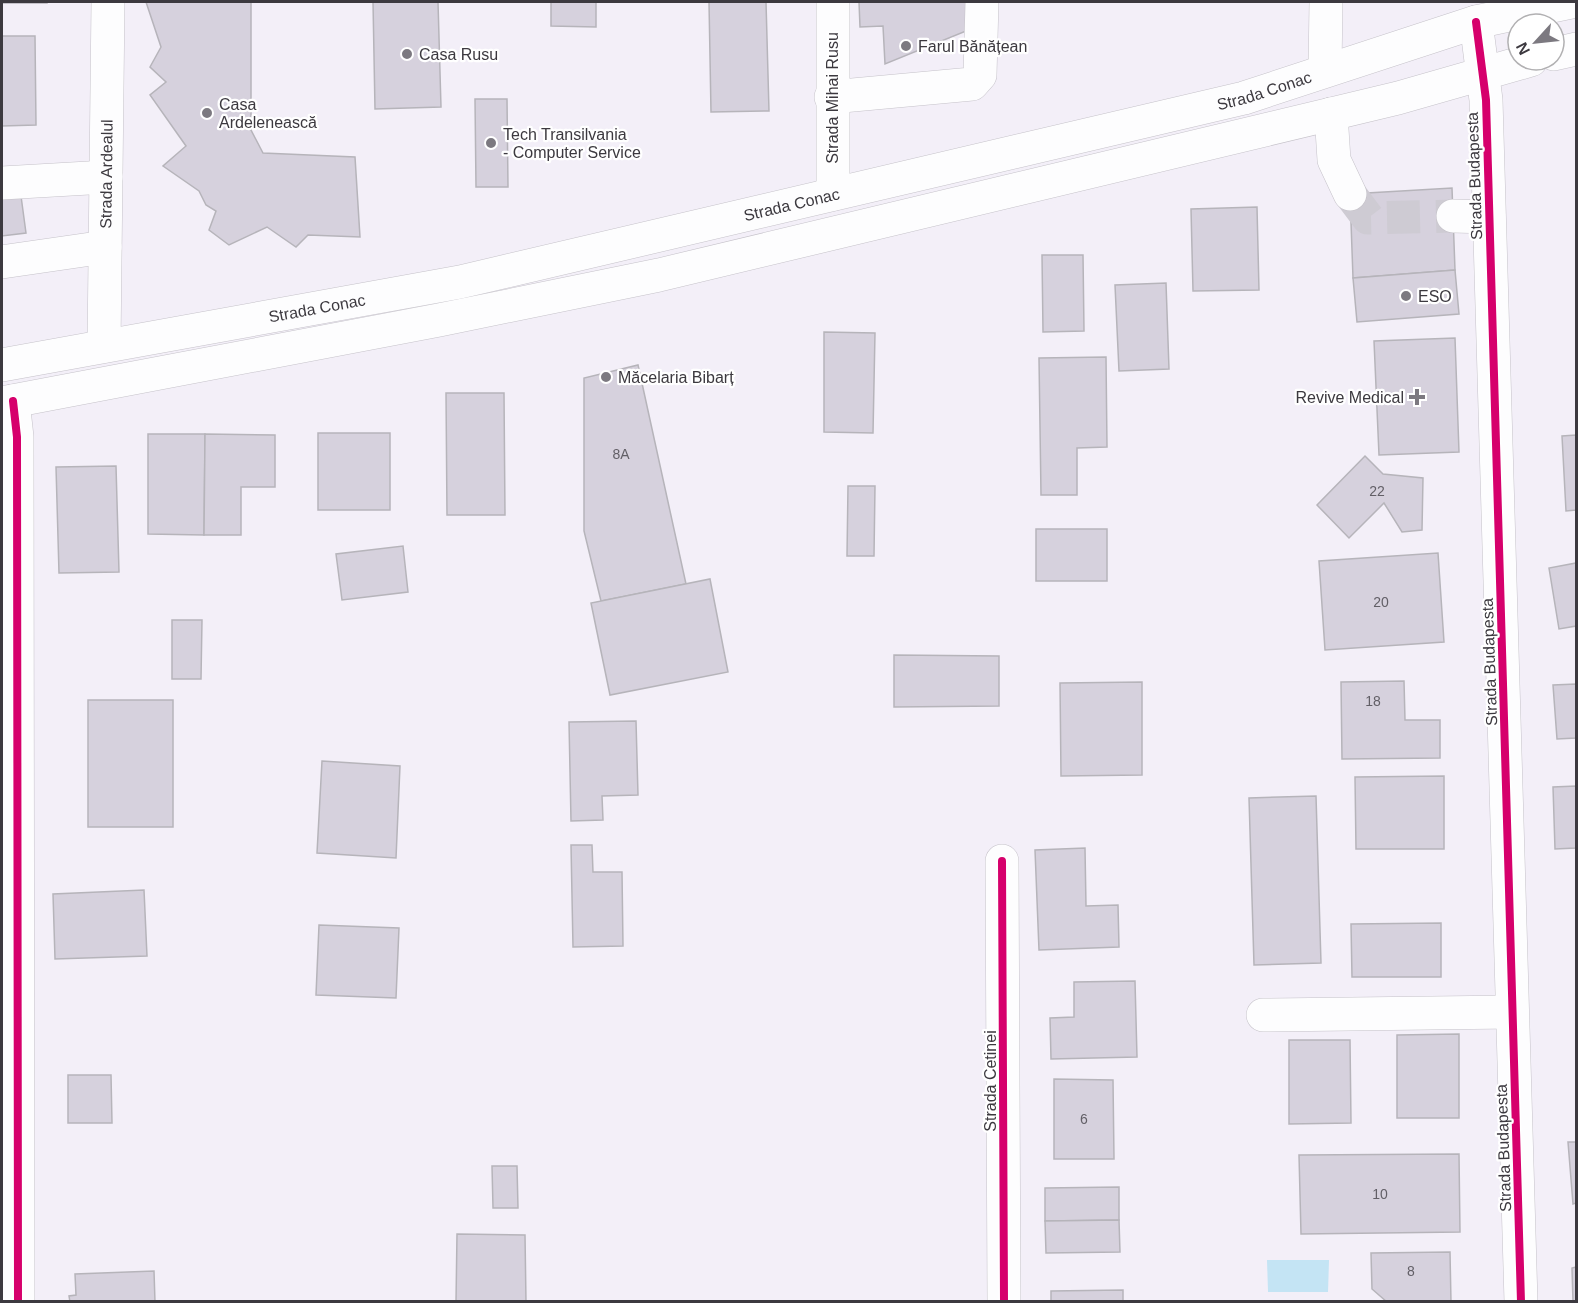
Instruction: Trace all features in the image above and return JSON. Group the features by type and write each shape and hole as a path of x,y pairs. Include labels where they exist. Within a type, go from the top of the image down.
{"street":[{"name":"Strada Ardealul","path":"104,346 108,2"},
{"name":"Strada Mihai Rusu","path":"833,2 831,97 833,194"},
{"path":"831,97 972,84 980,75 982,2"},
{"path":"1325,69 1326,2"},
{"name":"Strada Conac","path":"2,365 460,282 1244,98 1325,69 1476,22 1570,2"},
{"name":"Strada Budapesta","path":"1476,22 1484,72 1521,1302"},
{"path":"18,1302 17,437 7,402 439,321 659,275 1398,98 1506,66"},
{"path":"1330,114 1334,160 1350,194"},
{"path":"2,183 106,177"},
{"path":"1453,216 1489,217"},
{"path":"2,262 105,247"},
{"name":"Strada Cetinei","path":"1002,861 1004,1302"},
{"path":"1263,1015 1512,1012"}],"water":[{"path":"1267,1260 1329,1260 1328,1292 1268,1292"}],"building":[{"path":"47,2 47,3 2,3"},
{"name":"Casa Ardelenească","path":"146,2 251,2 251,130 263,153 355,157 360,237 308,235 296,247 267,227 229,245 209,230 216,211 206,205 199,191 163,166 186,146 150,95 166,82 150,67 161,47"},
{"name":"Casa Rusu","path":"373,2 438,2 441,107 375,109"},
{"path":"551,2 596,2 596,27 551,26"},
{"path":"709,2 766,2 769,111 711,112"},
{"name":"Farul Bănățean","path":"859,2 972,2 971,29 885,64 883,26 860,27"},
{"path":"2,36 35,36 36,125 2,126"},
{"name":"Tech Transilvania - Computer Service","path":"475,99 507,99 508,187 476,187"},
{"path":"1452,188 1455,270 1353,278 1350,194"},
{"path":"21,196 26,233 2,236 2,199"},
{"path":"1257,207 1259,290 1193,291 1191,209"},
{"path":"1042,255 1083,255 1084,331 1043,332"},
{"name":"ESO","path":"1455,270 1459,314 1357,322 1353,278"},
{"path":"1166,283 1169,369 1119,371 1115,285"},
{"path":"824,332 875,333 873,433 824,432"},
{"name":"Revive Medical","path":"1455,338 1459,452 1379,455 1374,341"},
{"path":"1106,357 1107,447 1077,448 1077,495 1041,495 1039,358"},
{"path":"638,365 686,584 601,601 584,531 584,378"},
{"path":"446,393 504,393 505,515 447,515"},
{"path":"318,433 390,433 390,510 318,510"},
{"path":"148,434 205,434 204,535 148,534"},
{"path":"205,434 275,435 275,487 241,487 241,535 204,535"},
{"path":"1576,435 1576,510 1566,511 1562,436"},
{"path":"1365,456 1383,474 1423,478 1422,530 1402,532 1384,503 1349,538 1317,505"},
{"path":"116,466 119,572 59,573 56,467"},
{"path":"848,486 875,486 874,556 847,556"},
{"path":"1036,529 1107,529 1107,581 1036,581"},
{"path":"403,546 408,592 342,600 336,554"},
{"path":"1438,553 1444,642 1325,650 1319,561"},
{"path":"1576,563 1576,626 1559,629 1549,568"},
{"path":"710,579 728,672 610,695 591,603"},
{"path":"172,620 202,620 201,679 172,679"},
{"path":"894,655 999,656 999,706 894,707"},
{"path":"1404,681 1405,720 1440,720 1440,758 1342,759 1341,682"},
{"path":"1142,682 1142,775 1061,776 1060,683"},
{"path":"1576,684 1576,738 1557,739 1553,685"},
{"path":"88,700 173,700 173,827 88,827"},
{"path":"636,721 638,795 602,796 603,820 571,821 569,722"},
{"path":"322,761 400,766 396,858 317,853"},
{"path":"1444,776 1444,849 1356,849 1355,777"},
{"path":"1576,786 1576,848 1555,849 1553,787"},
{"path":"1316,796 1321,963 1254,965 1249,798"},
{"path":"571,845 592,845 593,872 622,872 623,946 573,947"},
{"path":"1085,848 1086,906 1118,905 1119,947 1039,950 1035,850"},
{"path":"144,890 147,956 55,959 53,894"},
{"path":"1441,923 1441,977 1352,977 1351,924"},
{"path":"319,925 399,928 396,998 316,995"},
{"path":"1135,981 1137,1057 1051,1059 1050,1018 1074,1017 1074,982"},
{"path":"1459,1034 1459,1118 1397,1118 1397,1035"},
{"path":"1289,1040 1350,1040 1351,1123 1289,1124"},
{"path":"68,1075 111,1075 112,1123 68,1123"},
{"path":"1054,1079 1113,1080 1114,1159 1054,1159"},
{"path":"1568,1142 1576,1142 1576,1203 1573,1204"},
{"path":"1459,1154 1460,1232 1301,1234 1299,1155"},
{"path":"492,1166 517,1166 518,1208 493,1208"},
{"path":"1119,1187 1119,1220 1045,1221 1045,1188"},
{"path":"1119,1220 1120,1252 1046,1253 1045,1221"},
{"path":"457,1234 525,1235 526,1302 456,1302"},
{"path":"1450,1252 1451,1302 1387,1302 1372,1289 1371,1253"},
{"path":"1576,1267 1576,1302 1573,1302 1572,1268"},
{"path":"154,1271 155,1302 70,1302 69,1296 76,1295 75,1274"},
{"path":"1123,1290 1123,1302 1051,1302 1051,1291"}],"tunnel":[{"path":"1350,194 1368,218 1453,216"}],"cycle path":[{"path":"1476,22 1486,100 1521,1302"},
{"path":"13,401 17,437 18,1302"},
{"path":"1002,861 1004,1302"}],"place":[{"name":"Farul Bănățean","path":"906,46"},
{"name":"Casa Rusu","path":"407,54"},
{"name":"Casa Ardelenească","path":"207,113"},
{"name":"Tech Transilvania - Computer Service","path":"491,143"},
{"name":"ESO","path":"1406,296"},
{"name":"Măcelaria Bibarț","path":"606,377"},
{"name":"Revive Medical","path":"1417,397"}]}
